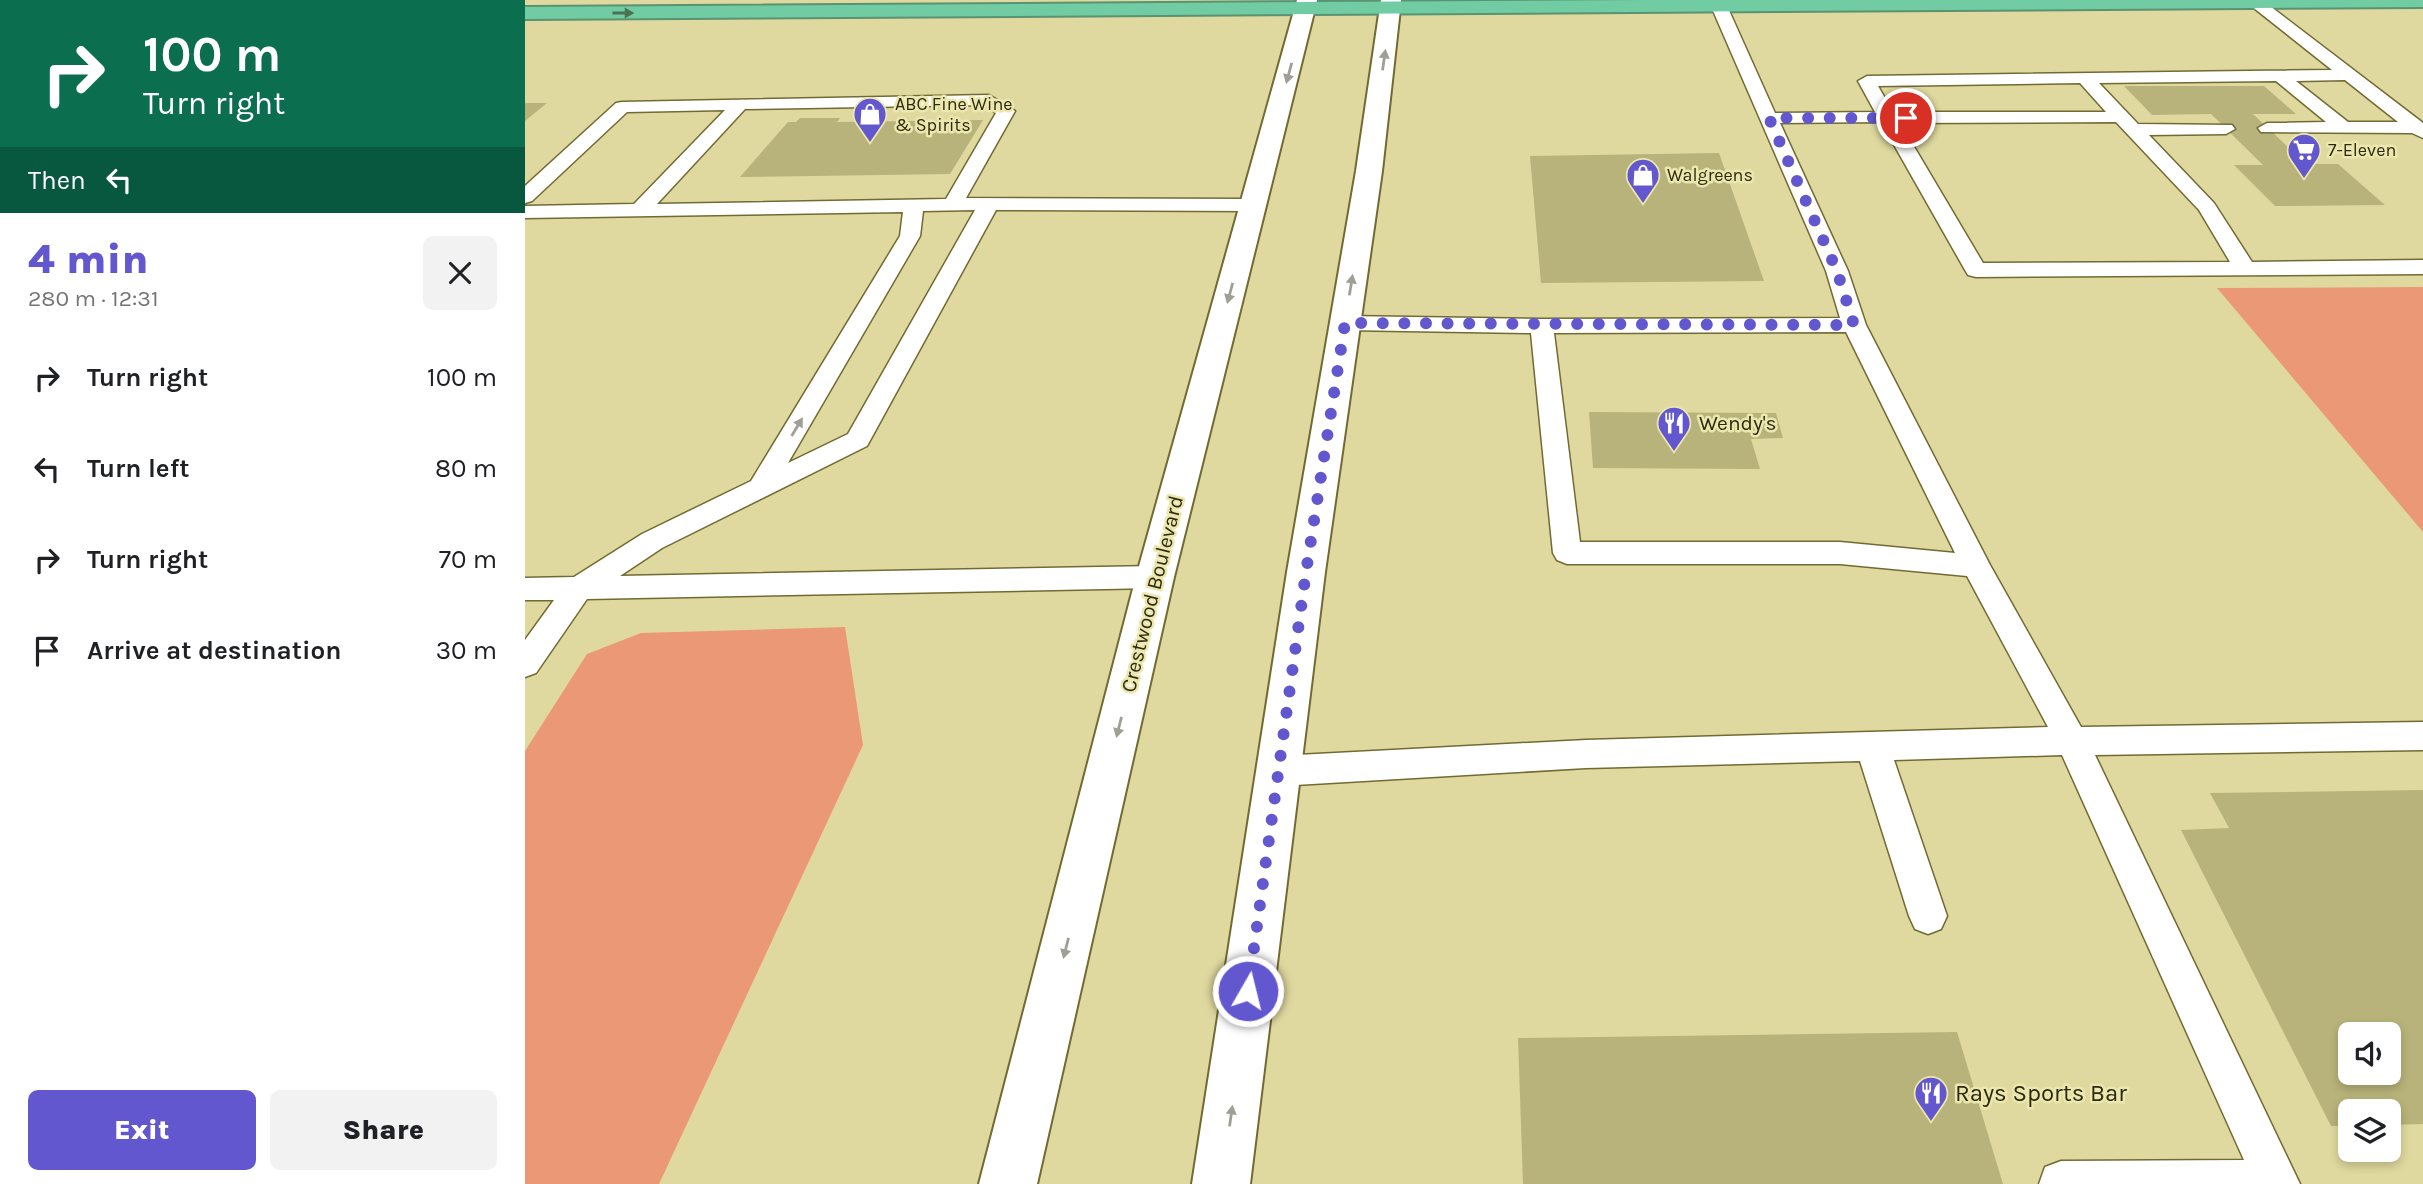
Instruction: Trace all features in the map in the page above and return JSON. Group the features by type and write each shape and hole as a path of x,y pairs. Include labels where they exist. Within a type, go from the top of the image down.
{"highway":[{"path":"525,13 1391,3 1719,6 2423,1"}],"main road":[{"path":"1221,1184 1306,572 1369,171 1391,3"},
{"name":"Crestwood Boulevard","path":"1009,1184 1155,578 1307,4"}],"lane":[{"path":"2255,2 2420,129"},
{"path":"1719,6 1837,271 1854,325 1976,566 2072,741 2277,1183 2061,1183"},
{"path":"2349,75 1867,81 1976,270 2423,267"},
{"path":"2280,76 2343,127"},
{"path":"2085,78 2207,206 2245,268"},
{"path":"525,197 622,107 989,100 1006,111 952,205"},
{"path":"639,211 740,104"},
{"path":"1769,118 1887,117 2226,128"},
{"path":"2267,128 2420,129"},
{"path":"525,664 579,588 652,541 858,440 989,204"},
{"path":"525,212 989,204 1253,205"},
{"path":"762,485 910,236 914,205"},
{"path":"1345,323 1542,326 1854,325"},
{"path":"1542,326 1567,553 1840,553 1976,566"},
{"path":"525,589 1155,578"},
{"path":"1279,771 1586,754 2072,741 2423,736"},
{"path":"1872,746 1928,916"}],"shaded area":[{"path":"2423,287 2423,532 2217,288"},
{"path":"845,627 863,745 659,1184 525,1184 525,751 587,654 641,633"}],"building":[{"path":"2124,86 2264,86 2296,114 2253,114 2306,164 2338,164 2385,205 2275,206 2234,165 2263,165 2211,114 2152,115"},
{"path":"525,103 547,103 525,121"},
{"path":"800,118 840,118 837,122 983,120 950,174 740,177 788,122 796,122"},
{"path":"1719,153 1764,281 1541,283 1530,156"},
{"name":"Wendy's","path":"1589,412 1776,413 1783,438 1751,439 1760,469 1593,468"},
{"path":"2423,790 2423,1124 2401,1125 2401,1099 2338,1099 2338,1126 2331,1126 2181,830 2229,828 2210,793"},
{"path":"1957,1032 2003,1184 1523,1184 1518,1038"}],"place":[{"name":"ABC Fine Wine & Spirits","path":"870,144"},
{"name":"7-Eleven","path":"2304,180"},
{"name":"Walgreens","path":"1643,205"},
{"name":"Wendy's","path":"1674,453"},
{"name":"Rays Sports Bar","path":"1931,1123"}],"route":[{"path":"1248,991 1306,572 1345,323 1515,326 1854,325 1837,271 1769,118 1906,118"}]}
